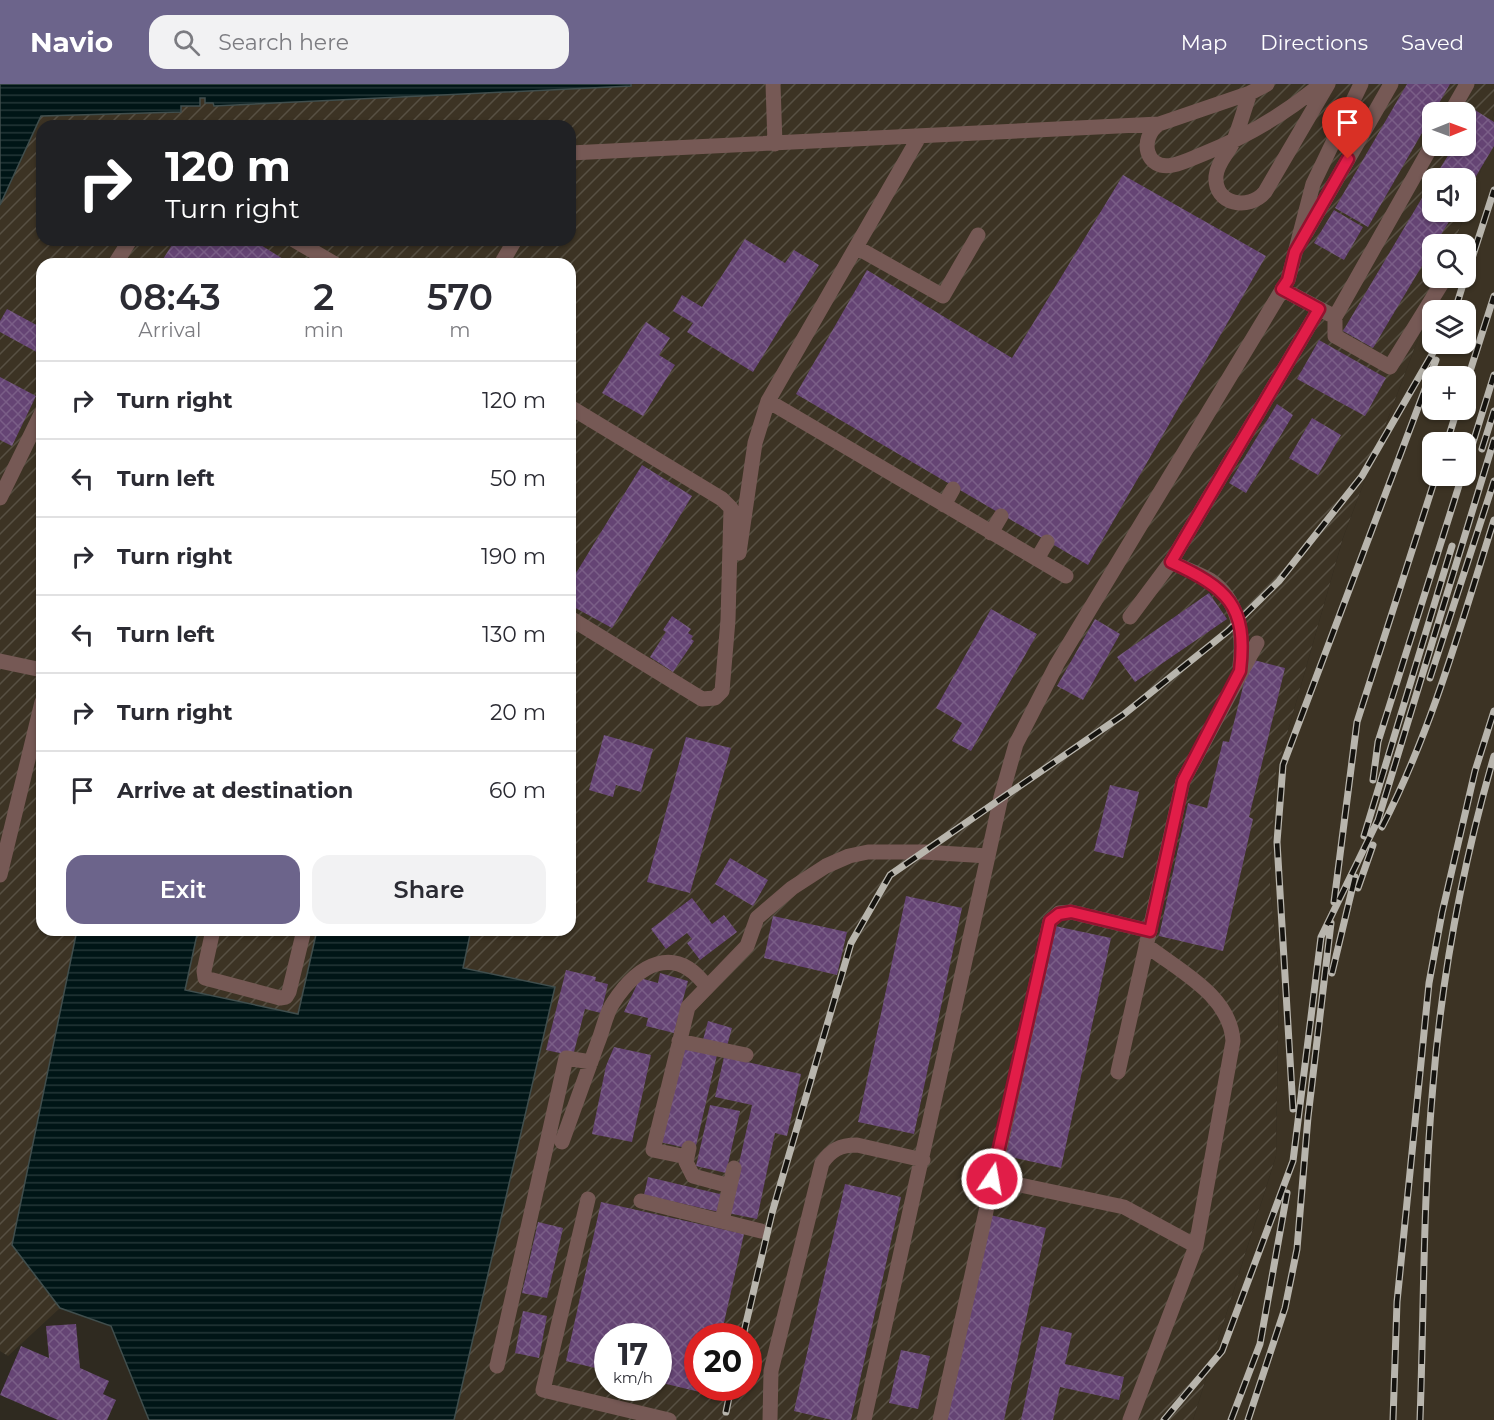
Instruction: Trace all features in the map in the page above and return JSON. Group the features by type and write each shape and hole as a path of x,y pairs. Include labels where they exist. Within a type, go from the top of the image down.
{"lane":[{"path":"773,84 775,144"},
{"path":"576,153 1158,124 1250,93 1267,84"},
{"path":"1158,124 1148,134 1146,142 1149,155 1160,164 1174,165 1233,142 1286,113 1321,84"},
{"path":"1250,93 1233,142 1217,171 1218,188 1229,201 1245,204 1253,202 1265,192 1328,84"},
{"path":"864,1420 988,856 1017,744 1057,664 1288,280 1313,184 1361,84"},
{"path":"1295,252 1391,84"},
{"path":"1457,102 1467,84"},
{"path":"728,620 755,443 768,401 918,137"},
{"path":"1426,156 1335,317 1335,336 1390,367 1439,288"},
{"path":"856,247 943,297 978,235"},
{"path":"304,246 324,258"},
{"path":"1282,289 1335,317"},
{"path":"1130,617 1171,562 1319,309"},
{"path":"768,401 1066,576"},
{"path":"576,411 727,503 733,514 723,686 719,695 706,700 576,622"},
{"path":"0,498 36,424"},
{"path":"944,505 953,489"},
{"path":"991,532 1001,516"},
{"path":"1037,559 1047,542"},
{"path":"1171,562 1210,581 1231,605 1242,636 1240,671"},
{"path":"1118,1072 1183,781 1257,642"},
{"path":"0,661 36,669"},
{"path":"0,875 36,727"},
{"path":"730,1186 693,1176 687,1167 688,1153 653,1150 688,1006 747,946 757,918 792,888 826,866 849,856 868,852 924,852 988,856"},
{"path":"940,1420 1050,921 1059,914 1071,912 1148,938 1216,999 1226,1011 1232,1025 1233,1041 1196,1246 1130,1420"},
{"path":"212,936 204,971 205,978 280,998 286,997 289,992 303,936"},
{"path":"562,1142 612,1004 649,966 661,962 686,965 696,972 707,987"},
{"path":"680,1041 746,1055"},
{"path":"497,1366 566,1058 591,1062"},
{"path":"770,1420 771,1371 822,1163 836,1148 856,1145 922,1160"},
{"path":"722,1221 734,1168"},
{"path":"992,1179 1124,1207 1196,1246"},
{"path":"588,1199 543,1389 669,1420"},
{"path":"641,1201 761,1231"}],"shaded area":[{"path":"0,84 631,84 631,86 214,106 213,103 205,103 205,98 200,98 200,106 181,106 181,112 41,116 39,120 36,120 36,127 0,205"},
{"path":"179,84 1494,84 1494,112 1485,159 1476,184 1476,168 1422,168 1422,222 1462,222 1458,234 1422,234 1422,288 1437,288 1433,300 1422,300 1422,328 1343,538 1276,773 1270,886 1279,973 1276,1156 1193,1420 454,1420 555,988 463,968 470,936 576,936 576,258 36,258 36,936 76,936 12,1245 60,1308 8,1356 0,1351 0,205 36,125 36,246 576,246 576,120 38,120 40,116 180,112"},
{"path":"1494,112 1494,1420 1193,1420 1276,1156 1279,973 1270,886 1276,773 1343,538 1422,328 1422,354 1476,354 1476,300 1433,300 1437,288 1476,288 1476,234 1458,234 1462,222 1476,222 1476,184 1485,159"},
{"path":"76,936 197,936 185,990 298,1014 316,936 470,936 463,968 555,987 454,1420 149,1420 111,1326 60,1308 12,1245"},
{"path":"197,936 316,936 299,1014 185,990"}],"building":[{"path":"1407,84 1450,84 1440,102 1422,102 1422,133 1368,227 1335,208"},
{"path":"1476,111 1494,122 1494,146 1476,176 1476,168 1440,168 1448,156 1476,156"},
{"path":"1123,175 1266,256 1088,565 796,394 867,270 1012,358"},
{"path":"1422,198 1422,222 1449,222 1441,234 1422,234 1422,266 1373,348 1343,331"},
{"path":"1334,210 1363,227 1344,260 1314,243"},
{"path":"745,239 785,263 794,250 819,265 753,372 687,332 693,323 673,311 682,295 702,307"},
{"path":"171,246 262,246 282,258 164,258"},
{"path":"7,309 36,325 36,352 0,332 0,321"},
{"path":"646,322 670,338 659,355 675,365 643,416 602,393"},
{"path":"1319,340 1386,378 1365,416 1297,379"},
{"path":"0,377 36,396 12,446 0,440"},
{"path":"1277,404 1293,415 1246,493 1229,483"},
{"path":"1312,418 1341,435 1318,475 1289,458"},
{"path":"642,465 692,496 612,628 576,608 576,573"},
{"path":"1209,593 1227,619 1135,682 1117,657"},
{"path":"991,609 1037,634 971,751 952,741 962,723 936,708"},
{"path":"672,616 691,629 688,633 693,636 691,639 694,641 673,672 650,657 666,632 663,630"},
{"path":"1095,619 1120,634 1083,700 1057,686"},
{"path":"1250,659 1285,668 1249,817 1253,819 1223,951 1159,936 1188,803 1207,808 1223,741 1229,742"},
{"path":"604,735 653,749 641,792 616,785 613,797 589,790"},
{"path":"686,737 731,748 690,893 647,882"},
{"path":"1110,785 1139,792 1123,858 1094,851"},
{"path":"730,858 768,880 753,906 715,884"},
{"path":"906,896 962,908 914,1134 858,1122"},
{"path":"692,898 712,924 724,915 737,932 700,960 687,943 692,939 687,933 666,949 651,929"},
{"path":"773,916 847,932 837,975 764,958"},
{"path":"1055,926 1111,938 1061,1168 1006,1156"},
{"path":"566,970 596,977 595,981 608,984 601,1013 585,1009 573,1056 546,1050"},
{"path":"660,973 688,981 674,1033 646,1026 648,1018 624,1012 640,978 658,983"},
{"path":"708,1021 732,1028 727,1046 703,1040"},
{"path":"614,1047 651,1055 632,1142 592,1134 606,1066"},
{"path":"682,1047 717,1055 695,1150 660,1142"},
{"path":"724,1057 801,1074 787,1136 775,1133 757,1219 728,1213 752,1105 715,1097"},
{"path":"710,1105 740,1111 726,1173 696,1166"},
{"path":"648,1177 724,1195 719,1212 644,1195"},
{"path":"845,1184 901,1197 851,1420 832,1420 794,1411"},
{"path":"601,1202 744,1234 724,1323 684,1323 684,1388 672,1385 672,1323 594,1323 594,1368 566,1361"},
{"path":"990,1215 1046,1228 1004,1420 945,1420"},
{"path":"538,1222 563,1228 547,1298 522,1293"},
{"path":"523,1311 547,1316 539,1358 515,1353"},
{"path":"76,1324 80,1368 109,1381 103,1394 116,1400 107,1420 58,1420 0,1395 21,1346 49,1358 46,1326"},
{"path":"1041,1326 1072,1333 1065,1364 1124,1377 1119,1400 1060,1387 1053,1420 1021,1420"},
{"path":"901,1350 930,1356 918,1409 889,1403"}],"railway":[{"path":"1476,246 1494,190"},
{"path":"1458,300 1462,288"},
{"path":"1472,366 1494,296"},
{"path":"746,1323 772,1213 851,943 890,875 1123,715 1228,631 1279,581 1362,476 1432,354"},
{"path":"1293,1109 1277,842 1283,765 1436,360"},
{"path":"1476,433 1494,375"},
{"path":"1482,449 1494,411"},
{"path":"1450,432 1454,420"},
{"path":"1164,1420 1222,1351 1293,1161 1321,937 1378,820 1494,440"},
{"path":"1430,678 1494,481"},
{"path":"1334,902 1357,722 1433,486"},
{"path":"1373,780 1378,742 1459,486"},
{"path":"1382,827 1431,715 1494,520"},
{"path":"1364,836 1452,546"},
{"path":"1393,1420 1397,1302 1429,983 1442,913 1475,771 1494,711"},
{"path":"1420,1420 1427,1168 1437,1043 1448,960 1463,878 1494,756"},
{"path":"1358,888 1373,845"},
{"path":"1332,973 1355,877"},
{"path":"1248,1420 1285,1308 1297,1249 1308,1117 1331,923"},
{"path":"1231,1420 1260,1344 1287,1193"},
{"path":"726,1412 728,1401"}],"route":[{"path":"992,1179 1050,921 1059,914 1071,912 1150,931 1183,781 1240,671 1242,651 1242,636 1238,621 1231,605 1220,590 1210,581 1171,562 1319,309 1282,289 1288,280 1295,252 1348,159"}]}
